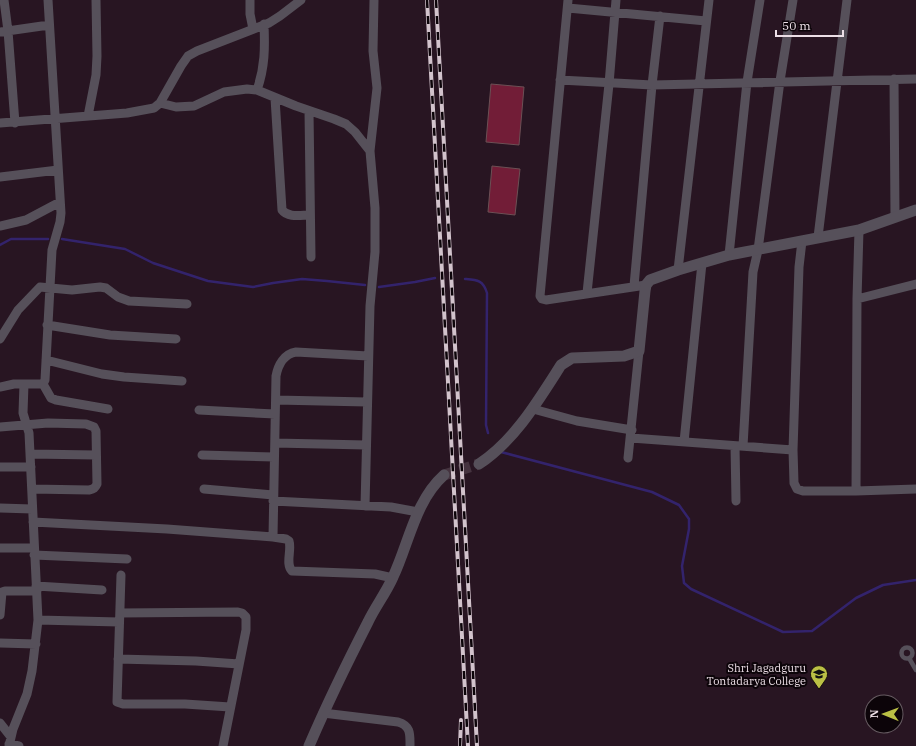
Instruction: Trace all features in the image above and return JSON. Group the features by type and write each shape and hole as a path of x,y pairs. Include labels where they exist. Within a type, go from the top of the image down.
{"street":[{"path":"4,0 4,32 15,122"},
{"path":"43,384 45,380 52,250 60,217 48,0"},
{"path":"88,116 96,75 96,0"},
{"path":"250,0 252,29"},
{"path":"0,123 145,111 154,108 160,103 188,56 280,16 300,0"},
{"path":"365,506 368,356 375,244 375,208 370,151 377,88 373,51 374,0"},
{"path":"587,293 609,84 616,0"},
{"path":"678,270 709,0"},
{"path":"728,255 747,82 760,0"},
{"path":"736,501 753,272 758,250 780,81 793,0"},
{"path":"818,237 847,0"},
{"path":"646,285 546,300 542,299 540,296 568,4 615,12 706,21"},
{"path":"634,286 652,85 660,16"},
{"path":"257,90 264,64 264,24"},
{"path":"4,32 49,25"},
{"path":"894,79 895,218"},
{"path":"560,80 609,84 700,85 780,81 916,79"},
{"path":"160,103 176,107 194,106 224,92 241,89 257,90 346,124 355,132 370,151"},
{"path":"275,98 282,210 285,214 290,215 310,215"},
{"path":"309,111 312,257"},
{"path":"0,177 58,170"},
{"path":"0,226 26,220 60,202"},
{"path":"628,458 646,285 650,280 728,255 859,230 916,210"},
{"path":"856,491 857,299 859,230"},
{"path":"802,241 799,267 792,450 794,483 797,488 803,491 916,489"},
{"path":"684,442 702,263"},
{"path":"857,299 916,284"},
{"path":"0,339 18,310 40,287 72,290 100,287 106,288 118,297 129,300 187,304"},
{"path":"47,325 110,335 176,339"},
{"path":"479,464 504,443 533,409 560,365 565,361 572,358 624,356 639,350"},
{"path":"273,537 275,414 277,371 279,365 287,356 296,352 368,356"},
{"path":"46,360 102,374 182,381"},
{"path":"0,387 14,384 43,384"},
{"path":"9,742 27,694 32,671 38,620 29,433 23,413 24,384"},
{"path":"43,384 51,398 56,400 108,409"},
{"path":"276,400 367,402"},
{"path":"533,409 631,434 684,442 792,450"},
{"path":"199,410 275,414"},
{"path":"0,427 48,423 94,426 96,431 97,484 93,489 32,489"},
{"path":"275,443 366,445"},
{"path":"30,454 96,455"},
{"path":"202,455 274,457"},
{"path":"0,467 31,467"},
{"path":"309,746 338,680 370,617 393,578 418,512 431,491 444,475"},
{"path":"204,489 273,498 391,507 418,512"},
{"path":"0,508 32,509"},
{"path":"33,522 167,529 286,539 290,544 289,568 292,571 375,574 393,578"},
{"path":"0,548 127,559"},
{"path":"121,575 117,702 119,704 185,704 230,707"},
{"path":"0,615 2,592 4,591 36,589 102,590"},
{"path":"38,620 242,613 246,617 247,621 223,746"},
{"path":"0,643 36,644"},
{"path":"118,659 196,661 239,664"},
{"path":"323,713 404,724 408,727 410,732 410,746"},
{"path":"0,723 9,742 19,746"}],"lane":[{"path":"909,658 916,670"}],"building":[{"path":"491,84 524,87 519,145 486,142"},
{"path":"492,166 520,169 515,215 488,212"}],"waterway":[{"path":"0,245 11,239 48,239"},
{"path":"62,239 125,249 153,263 208,281 253,287 302,279 365,285"},
{"path":"379,287 435,278"},
{"path":"465,279 481,283 484,285 487,293 486,425 488,433"},
{"path":"501,452 652,492 679,505 689,519 689,529 682,566 684,583 691,589 783,632 812,631 856,598 883,585 916,580"}],"tunnel":[{"path":"444,475 479,464"}],"railway":[{"path":"427,0 468,746"},
{"path":"436,0 477,746"},
{"path":"460,746 461,720"}],"place":[{"name":"Shri Jagadguru Tontadarya College","path":"819,689"}]}
